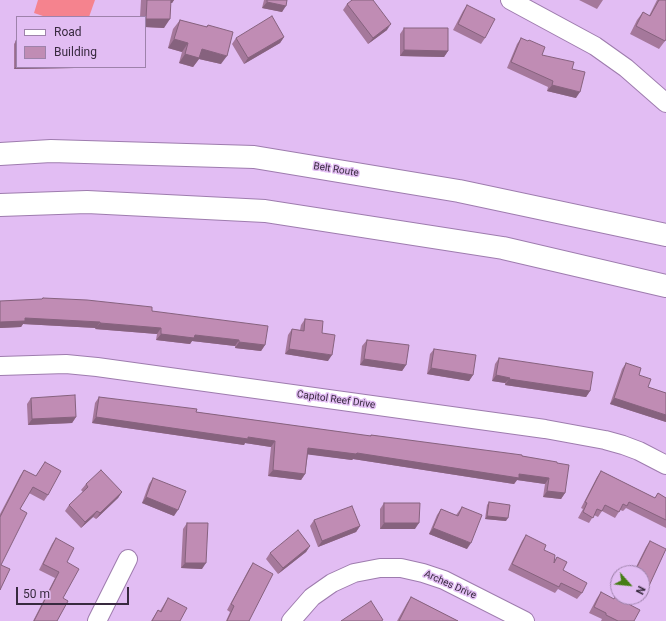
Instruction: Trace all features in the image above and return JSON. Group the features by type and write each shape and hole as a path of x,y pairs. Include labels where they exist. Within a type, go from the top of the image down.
{"highway":[{"name":"Belt Route","path":"0,154 51,151 254,157 459,191 666,235"},
{"path":"0,205 87,202 265,211 503,248 666,286"}],"street":[{"path":"510,0 537,6 626,68 666,102"},
{"name":"Capitol Reef Drive","path":"0,366 66,364 97,367 545,429 605,440 623,445 640,451 666,465"},
{"path":"97,621 128,559"},
{"name":"Arches Drive","path":"291,621 312,596 332,583 354,573 380,568 401,568 444,580 525,621"}],"shaded area":[{"path":"38,0 95,0 89,16 43,16 34,13"}],"building":[{"path":"147,0 171,0 170,19 146,19"},
{"path":"267,0 287,0 286,6 267,2"},
{"path":"352,0 373,0 391,24 373,38 347,4"},
{"path":"659,0 666,0 665,41 636,26 643,12 650,16"},
{"path":"467,5 495,19 485,38 458,24"},
{"path":"272,16 284,37 248,58 236,38"},
{"path":"180,20 207,27 208,25 233,32 227,56 202,49 199,58 185,54 188,43 174,39"},
{"path":"404,28 448,28 448,51 404,50"},
{"path":"521,38 545,47 542,55 574,62 572,69 585,72 580,92 552,85 553,81 511,62"},
{"path":"43,298 87,300 152,307 152,311 268,326 265,345 239,342 239,340 195,335 194,338 161,334 161,328 100,322 25,318 25,321 0,322 0,301"},
{"path":"305,319 323,321 322,333 335,335 332,355 289,349 292,329 304,331"},
{"path":"367,340 409,345 406,365 364,359"},
{"path":"434,349 476,355 473,375 431,368"},
{"path":"499,358 593,372 590,391 509,379 510,378 496,375"},
{"path":"626,363 641,368 639,375 651,379 648,387 666,393 666,415 614,398"},
{"path":"75,395 76,417 32,419 31,398"},
{"path":"99,397 197,409 196,412 371,436 522,455 557,462 569,465 565,493 547,491 549,478 519,474 519,478 357,453 308,448 305,474 273,470 275,441 248,437 248,439 96,417"},
{"path":"45,462 61,471 48,495 33,487 20,509 27,513 1,565 10,569 0,590 0,517 24,470 36,476"},
{"path":"101,470 122,492 100,513 97,511 85,522 69,505 88,487 86,484"},
{"path":"601,471 655,498 658,493 666,498 666,520 629,502 627,506 623,504 619,512 605,505 602,511 597,509 593,518 583,512 587,503 585,502"},
{"path":"153,478 186,491 178,510 146,497"},
{"path":"489,502 510,505 508,518 487,516"},
{"path":"384,503 420,503 419,523 384,523"},
{"path":"352,506 360,526 322,541 314,520"},
{"path":"462,507 482,515 471,543 433,528 441,509 458,516"},
{"path":"187,523 208,523 206,563 185,563"},
{"path":"298,530 310,546 283,568 270,553"},
{"path":"526,535 546,545 544,550 555,555 554,563 557,557 567,562 563,570 587,583 582,593 561,583 559,587 512,564"},
{"path":"56,538 74,548 67,562 79,569 63,598 68,601 57,621 34,621 59,572 43,564"},
{"path":"650,541 666,549 650,584 650,565 638,565"},
{"path":"253,563 273,574 249,621 227,621 234,606 231,604"},
{"path":"601,592 610,597 610,605 630,605 640,610 634,621 618,621 594,607"},
{"path":"411,597 458,621 399,621"},
{"path":"168,598 187,608 180,621 152,621 158,610 161,612"},
{"path":"371,601 383,620 341,621"}]}
